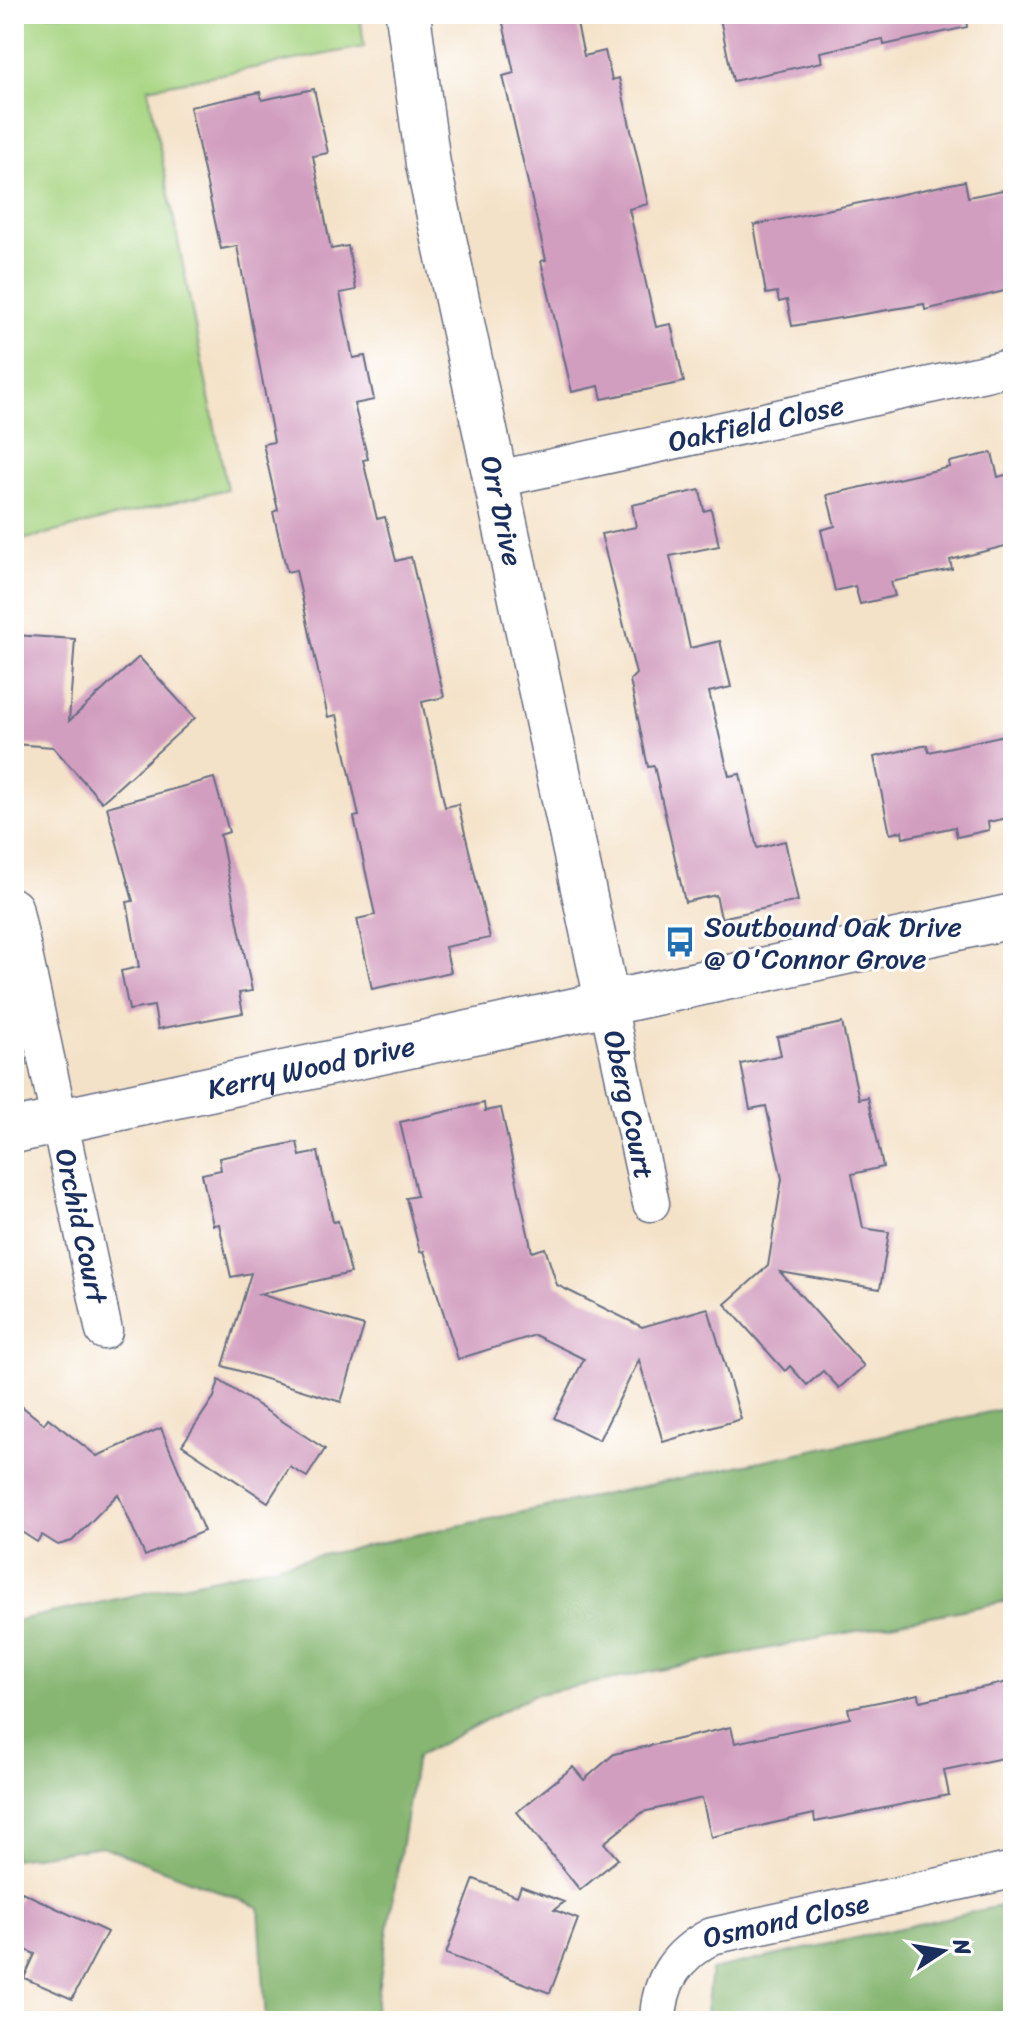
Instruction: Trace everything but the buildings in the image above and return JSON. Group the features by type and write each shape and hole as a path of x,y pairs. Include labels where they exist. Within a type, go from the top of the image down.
{"street":[{"name":"Orr Drive","path":"408,14 428,164 498,479 608,1005"},
{"name":"Oakfield Close","path":"498,479 1013,367"},
{"name":"Orchid Court","path":"14,907 104,1331"},
{"name":"Kerry Wood Drive","path":"14,1131 1013,916"},
{"name":"Oberg Court","path":"608,1005 651,1203"},
{"name":"Osmond Close","path":"658,2021 659,1994 666,1975 695,1945 712,1936 1013,1870"}],"green space":[{"path":"14,14 360,14 364,47 148,88 227,489 14,542"},
{"path":"1013,1407 1013,1600 533,1695 416,1757 373,2021 266,2021 259,1907 102,1846 14,1859 14,1621"},
{"path":"1013,1903 1013,2021 705,2021 711,1970"}],"place":[{"name":"Soutbound Oak Drive @ O'Connor Grove","path":"680,942"}]}
